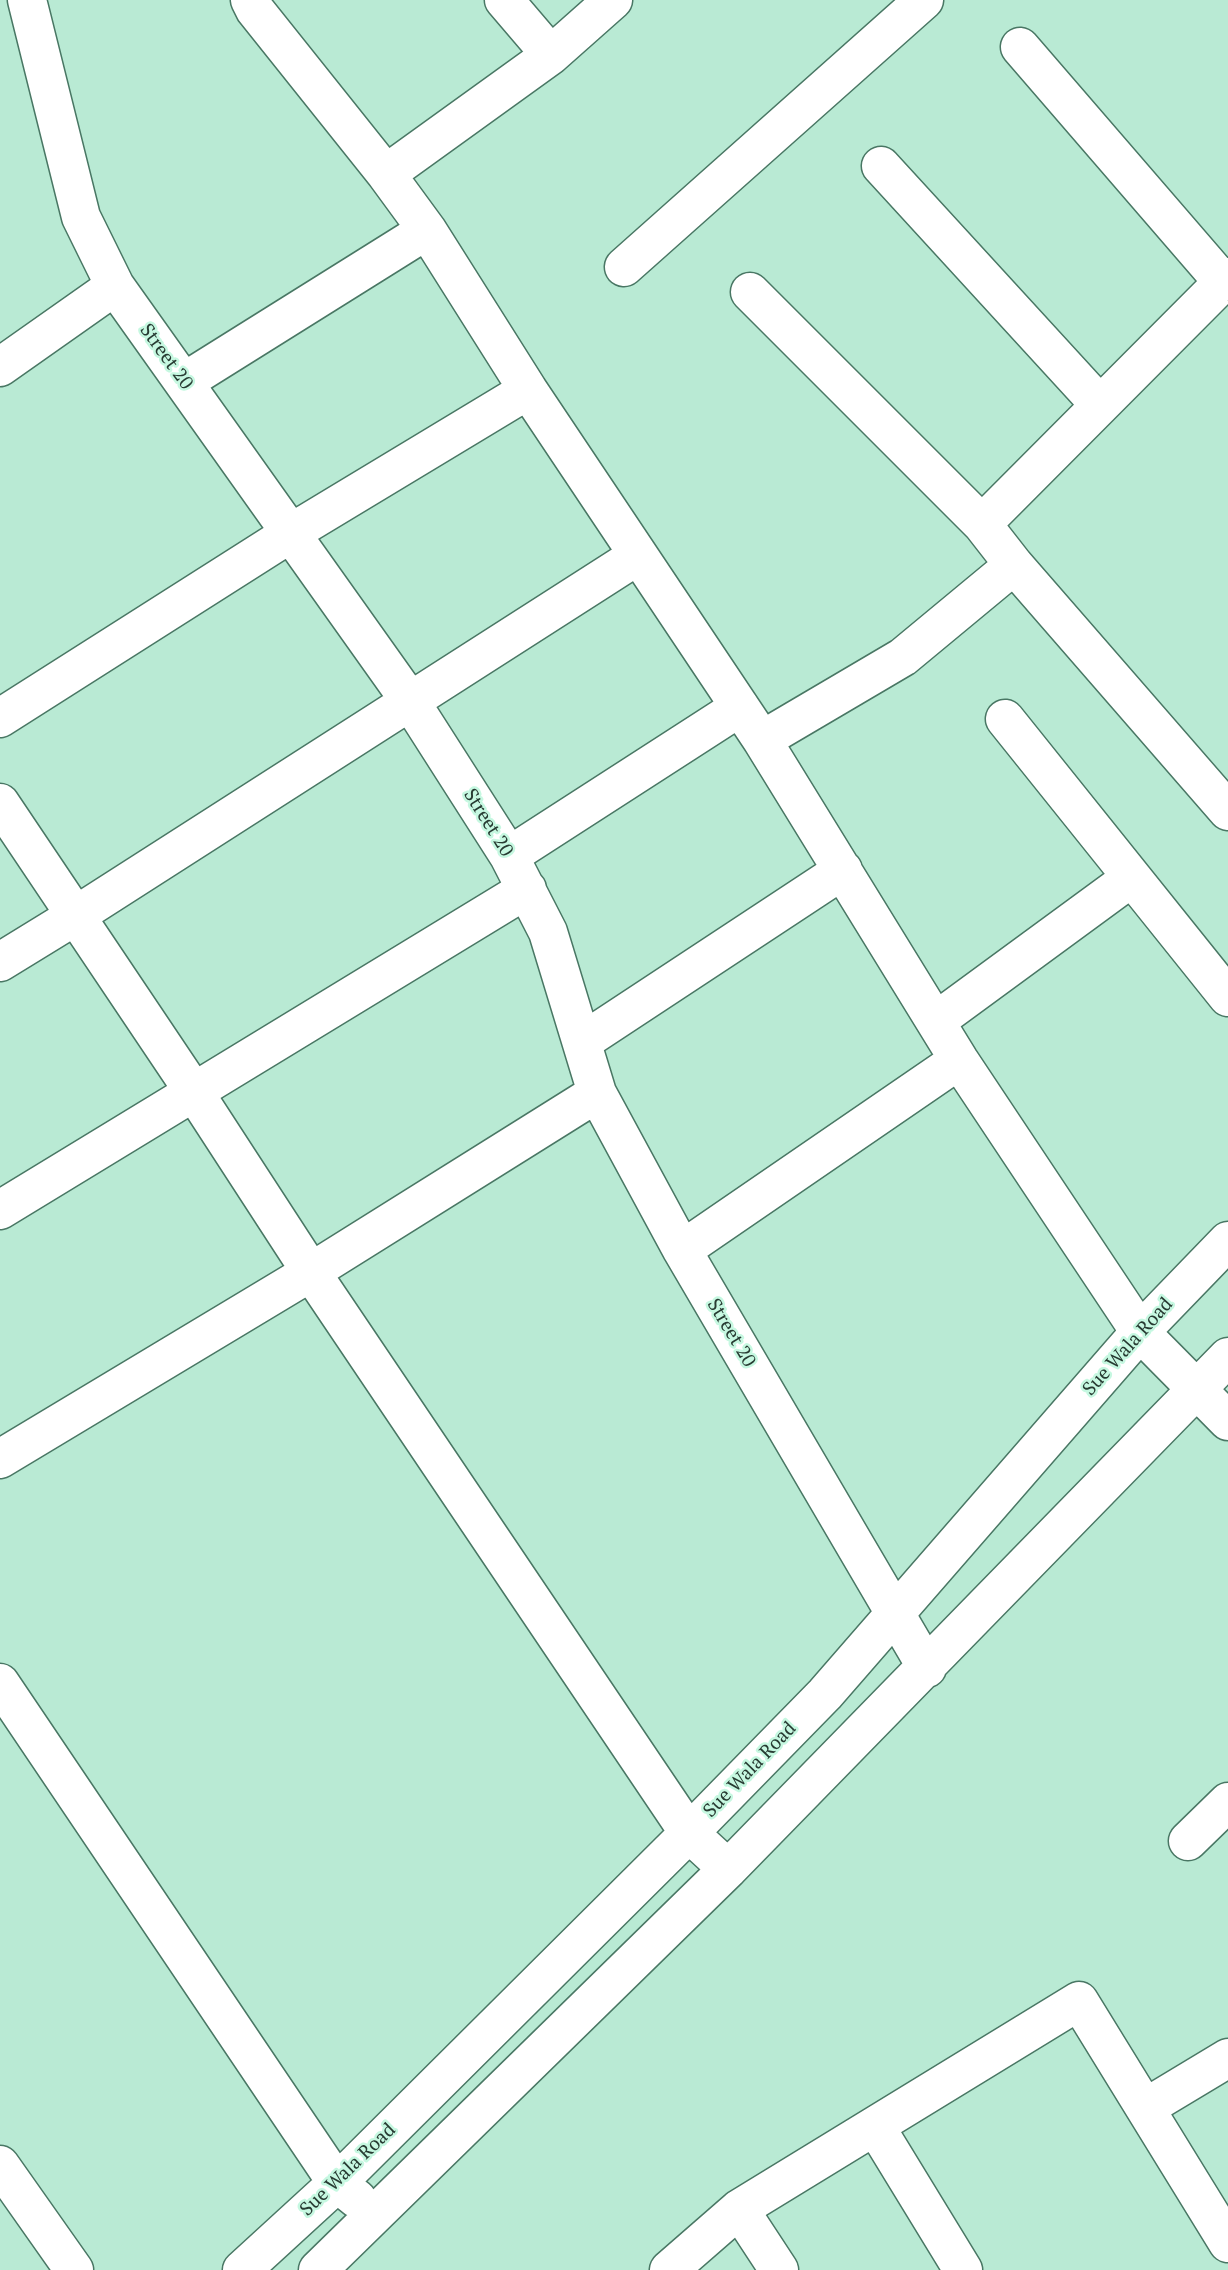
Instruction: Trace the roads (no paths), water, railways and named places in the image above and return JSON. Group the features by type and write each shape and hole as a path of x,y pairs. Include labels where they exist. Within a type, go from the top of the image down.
{"street":[{"name":"Street 20","path":"26,0 81,217 115,286 411,701 509,856 548,932 597,1093 682,1250 927,1668"},
{"path":"250,0 255,10 386,174 427,230 637,556 762,740 959,1060 1140,1332 1228,1421"},
{"path":"504,0 551,55"},
{"path":"386,174 551,55 613,0"},
{"path":"624,267 924,0"},
{"path":"982,524 1225,280 1020,47"},
{"path":"881,166 1100,405"},
{"path":"184,382 427,230"},
{"path":"0,367 115,286"},
{"path":"750,292 982,524 1014,565 1228,811"},
{"path":"0,718 291,533 528,390"},
{"path":"0,962 637,556"},
{"path":"762,740 903,657 1014,565"},
{"path":"509,856 740,707"},
{"path":"1005,719 1228,997"},
{"path":"0,803 311,1272 689,1833 728,1869"},
{"path":"582,1042 843,870"},
{"path":"936,1021 1131,878"},
{"path":"0,1210 527,889"},
{"path":"682,1250 959,1060"},
{"path":"0,1459 311,1272 597,1093"},
{"name":"Sue Wala Road","path":"242,2270 337,2183 825,1694 1140,1332 1228,1241"},
{"path":"318,2270 728,1869 1228,1357"},
{"path":"0,1683 337,2183 376,2213"},
{"path":"1188,1841 1228,1802"},
{"path":"668,2270 739,2209 1079,2001 1228,2243"},
{"path":"1145,2108 1228,2058"},
{"path":"875,2126 963,2270"},
{"path":"0,2165 74,2270"},
{"path":"739,2209 779,2270"}]}
